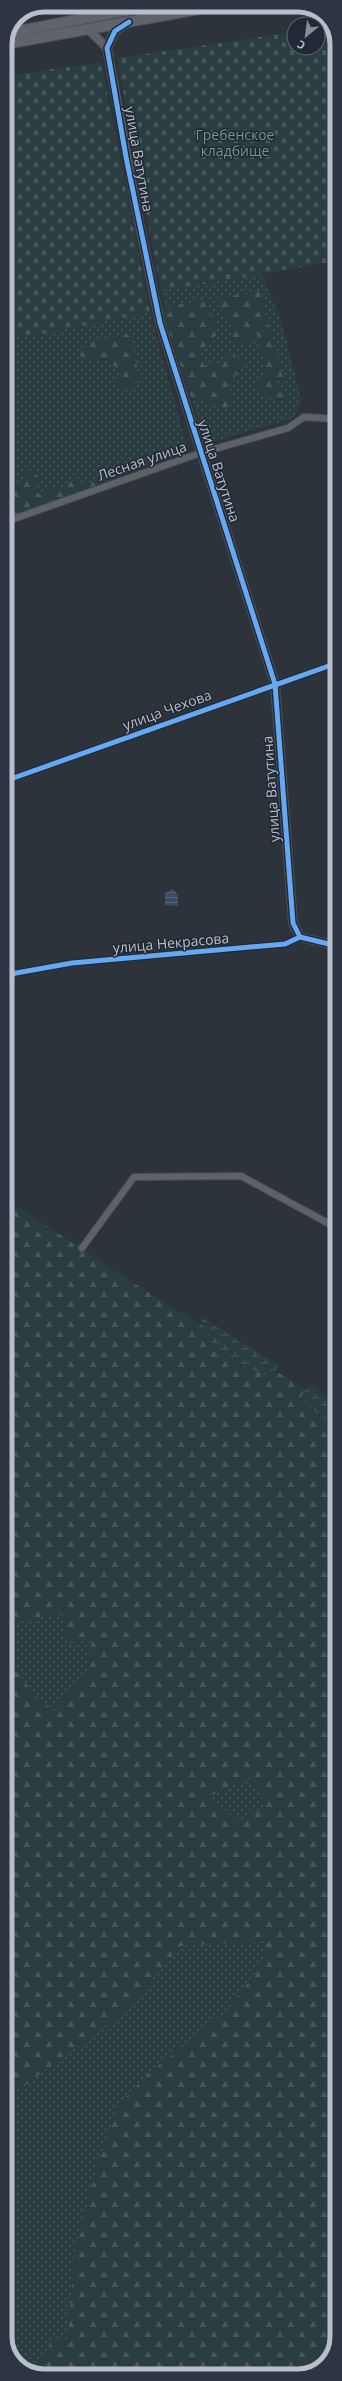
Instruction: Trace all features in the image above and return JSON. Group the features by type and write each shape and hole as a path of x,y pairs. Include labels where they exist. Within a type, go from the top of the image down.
{"main road":[{"path":"14,32 118,12"},
{"path":"12,43 184,12"}],"street":[{"path":"89,30 107,48 116,31 129,22"},
{"name":"улица Ватутина","path":"107,48 138,217 160,323 200,453 275,684 293,923 300,937"},
{"name":"Лесная улица","path":"12,520 200,453 288,428 304,417 330,419"},
{"name":"улица Чехова","path":"12,778 330,665"},
{"path":"300,937 330,944"},
{"name":"улица Некрасова","path":"12,974 72,963 285,944 300,937"},
{"path":"82,1248 134,1177 241,1176 330,1224"}],"green space":[{"path":"52,12 26,17 32,14"},
{"name":"Гребенское кладбище","path":"326,28 330,40 330,262 161,291 117,58 286,33 286,56 326,56"},
{"path":"101,62 150,312 40,334 12,336 12,75"},
{"path":"261,274 280,317 302,401 293,418 205,444 161,291"},
{"path":"262,291 267,321 284,379 275,380 289,400 277,399 268,396 254,381 266,374 257,334 246,343 234,344 232,329 228,318 211,299"},
{"path":"207,299 207,315 215,317 216,335 199,354 204,366 221,363 228,351 244,362 230,384 231,411 191,397 161,308"},
{"path":"150,312 188,451 12,514 12,336 40,334"},
{"path":"130,334 140,379 128,390 117,384 120,371 113,365 104,360 91,360 80,356 83,345"},
{"path":"26,470 34,470 39,478 35,493 42,495 56,486 64,488 77,472 80,486 113,474 118,477 12,516 12,488 16,488 24,480"},
{"path":"12,1203 135,1284 330,1405 330,1654 327,1660 330,1662 330,2337 326,2353 318,2362 306,2368 38,2368 52,2339 68,2341 74,2256 98,2162 119,2104 149,2073 225,2013 265,1960 266,1941 180,1946 123,2014 62,2057 26,2085 12,2093 12,1667 37,1697 54,1711 87,1673 92,1641 68,1643 61,1612 12,1623","holes":["250,1777 266,1805 240,1823 210,1796"]},
{"path":"199,1316 279,1365 271,1377 216,1355"},
{"path":"310,1384 330,1400 330,1419 322,1418 300,1398"},
{"path":"61,1612 92,1641 87,1673 54,1711 37,1697 12,1667 12,1623"},
{"path":"250,1777 266,1805 240,1824 210,1796"},
{"path":"267,1941 265,1960 225,2013 149,2073 119,2104 74,2256 68,2341 52,2339 38,2368 30,2366 21,2360 17,2355 12,2341 12,2093 26,2085 62,2057 123,2014 180,1946"}],"water":[{"path":"173,889 178,895 178,906 165,905 165,893"}],"cycle path":[{"path":"129,22 115,31 107,48 126,157 160,323 275,684 293,923 300,937"},
{"path":"12,779 330,665"},
{"path":"12,974 72,963 285,944 300,937 330,944"}]}
